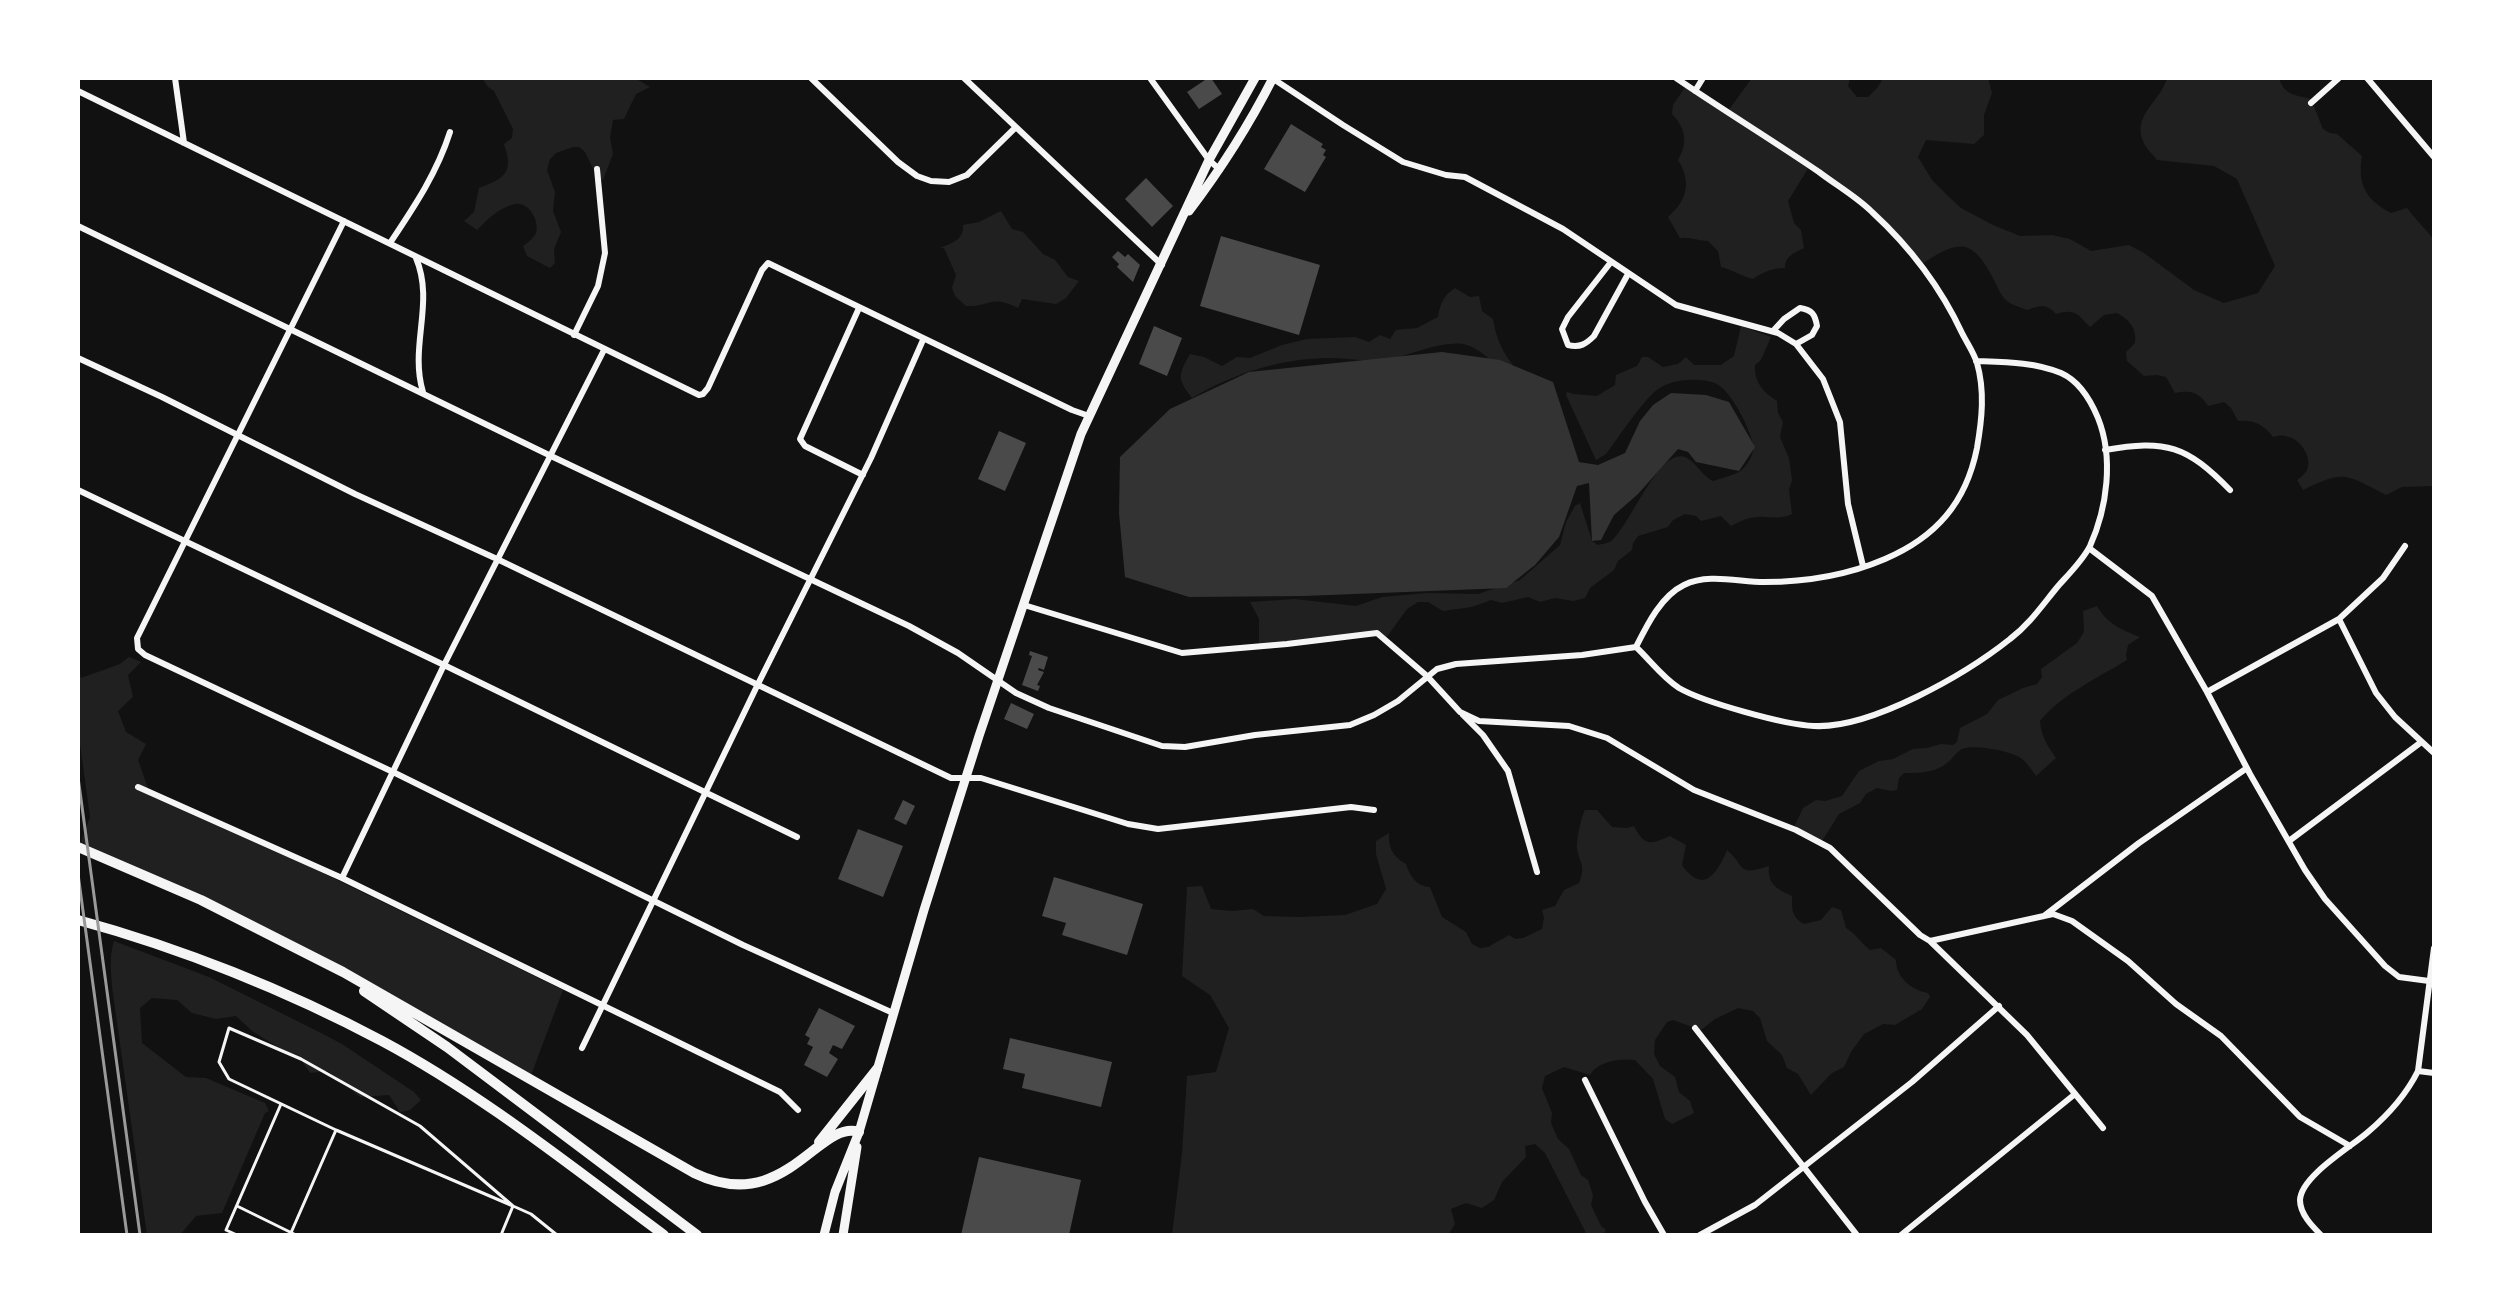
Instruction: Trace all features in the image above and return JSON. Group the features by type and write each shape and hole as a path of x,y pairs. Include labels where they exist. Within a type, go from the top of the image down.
{"highway":[{"path":"78,847 220,909 343,972 694,1173 711,1180 737,1185 765,1181 791,1169 824,1141 836,1134 847,1131 859,1132"},
{"path":"78,920 125,933 219,967 382,1041 476,1099 664,1235"},
{"path":"306,953 427,1033 697,1235"},
{"path":"810,1154 877,1069"}],"main road":[{"path":"824,1235 835,1192 859,1132 893,1013 997,681 1081,434 1162,265 1209,160 1255,78"},
{"path":"1177,228 1220,170 1255,113 1272,78"},
{"path":"843,1235 859,1132"}],"street":[{"path":"175,78 184,143"},
{"path":"811,78 898,162 917,177 931,181 949,182 966,175 1016,127"},
{"path":"963,78 1162,265"},
{"path":"1150,78 1209,160 1220,170"},
{"path":"1272,78 1342,126 1403,162 1446,175 1465,177 1563,229 1676,305 1773,332 1796,344 1823,379 1840,422 1848,504 1863,566"},
{"path":"1636,647 1645,629 1669,595 1686,584 1708,579 1764,582 1808,579 1883,560 1921,541 1946,518 1962,491 1975,458 1983,417 1982,388 1976,361 1957,321 1930,277 1898,238 1871,210 1780,145 1676,78"},
{"path":"1695,91 1703,78"},
{"path":"2311,103 2339,78"},
{"path":"2367,78 2434,157"},
{"path":"78,91 699,395 708,388 762,270 768,263 923,340 1071,410 1089,416"},
{"path":"390,243 423,193 444,151 450,132"},
{"path":"574,335 598,286 605,253 597,169"},
{"path":"344,220 137,638 138,649 393,771 794,969 893,1013"},
{"path":"78,226 941,644 1016,693 1049,708 1162,746 1185,747 1255,735 1350,724 1374,715 1398,701 1437,669 1456,664 1582,655 1636,647"},
{"path":"416,257 424,281 417,366 423,392"},
{"path":"1611,262 1568,316 1562,329 1568,345 1576,347 1586,344 1594,336 1628,274"},
{"path":"859,308 800,439 804,446 863,475"},
{"path":"1773,332 1784,319 1800,308 1809,309 1815,315 1817,326 1812,335 1796,344"},
{"path":"582,1048 758,684 863,475 923,340"},
{"path":"342,878 444,664 604,350"},
{"path":"78,358 355,494 497,559 947,776 985,780 1128,824 1158,829 1351,807 1374,810"},
{"path":"1636,647 1665,677 1680,688 1724,705 1814,726 1856,721 1897,706 2011,639 2038,612 2089,548 2104,506 2107,476 2105,450 2101,425 2092,405 2080,388 2062,374 2013,362 1976,361"},
{"path":"2105,450 2132,446 2158,446 2180,450 2219,478 2230,490"},
{"path":"78,490 444,664 797,837"},
{"path":"2207,692 2339,619 2383,578 2405,546"},
{"path":"2089,548 2152,596 2247,768 2325,899 2385,966 2399,977 2429,981"},
{"path":"1024,605 1182,652 1223,651 1377,633 1427,676 1484,735 1508,771 1537,872"},
{"path":"2339,619 2376,694 2420,743 2434,753"},
{"path":"1460,712 1479,721 1569,726 1607,738 1694,790 1797,830 1830,848 1920,935 1930,941 1999,1006 2027,1035 2103,1128"},
{"path":"2289,841 2420,743"},
{"path":"2042,917 2130,850 2247,768"},
{"path":"138,787 342,878 780,1092 798,1110"},
{"path":"1930,941 2053,914 2072,921 2128,961 2176,1004 2221,1036 2300,1117 2350,1146"},
{"path":"2321,1235 2307,1221 2300,1200 2304,1189 2314,1176 2367,1133 2410,1088 2418,1071 2434,948"},
{"path":"1700,1235 1755,1205 1912,1082 1999,1006"},
{"path":"1695,1028 1857,1235"},
{"path":"2418,1071 2434,1072"},
{"path":"1586,1080 1645,1202 1664,1235"},
{"path":"1901,1235 2075,1094"}],"lane":[{"path":"513,1206 420,1126 301,1059 229,1028 219,1062 229,1079 336,1130 531,1214 557,1235"},
{"path":"237,1235 226,1230 281,1104"},
{"path":"290,1234 336,1130"},
{"path":"237,1206 296,1235"},
{"path":"501,1235 513,1206"}],"shaded area":[{"path":"482,78 635,78 650,87 636,94 624,119 613,120 610,138 613,154 603,180 598,179 585,152 579,147 556,153 550,159 547,170 555,192 553,211 561,232 554,249 555,263 550,268 527,256 523,246 534,237 537,228 535,217 524,205 515,204 503,208 477,230 464,221 474,212 479,188 495,181 505,173 508,162 504,144 512,138 513,129 494,91"},
{"path":"1752,78 1850,78 1848,86 1857,97 1868,97 1883,78 1988,78 1992,93 1984,115 1984,135 1974,144 1926,140 1918,157 1932,180 1947,195 1961,208 2020,236 2052,235 2070,239 2091,251 2129,245 2144,253 2194,290 2224,303 2258,293 2275,266 2237,179 2214,166 2157,160 2144,144 2141,123 2167,78 2279,78 2287,91 2311,99 2323,129 2337,134 2362,156 2362,183 2375,203 2391,213 2407,208 2434,240 2434,486 2402,487 2386,495 2353,479 2338,477 2303,490 2297,480 2306,471 2308,463 2305,450 2300,444 2288,436 2273,437 2258,424 2238,421 2231,408 2224,402 2208,406 2194,393 2175,393 2166,377 2144,376 2127,361 2126,352 2135,343 2135,333 2131,325 2117,313 2104,315 2090,327 2072,312 2056,314 2046,307 2027,310 2013,305 2002,296 1979,256 1964,247 1946,250 1922,264 1870,207 1809,167 1788,201 1794,223 1801,230 1804,248 1788,258 1785,268 1768,271 1753,279 1721,267 1718,251 1708,241 1680,238 1668,217 1680,204 1686,184 1678,160 1684,136 1683,130 1672,114 1673,105 1686,86 1728,111"},
{"path":"1001,211 1012,229 1023,232 1043,254 1055,260 1068,277 1079,281 1066,298 1056,304 1022,299 1018,308 996,301 966,306 955,296 952,288 956,275 944,248 940,248 959,238 963,225 979,222"},
{"path":"1455,288 1470,297 1479,296 1482,311 1493,319 1500,344 1517,375 1504,370 1474,348 1467,345 1447,344 1382,361 1331,358 1277,364 1242,374 1192,398 1182,381 1181,372 1190,354 1204,357 1222,366 1237,357 1250,358 1282,345 1307,339 1355,337 1369,342 1380,335 1390,339 1396,330 1417,328 1438,317 1443,301"},
{"path":"1741,326 1771,337 1761,360 1755,365 1755,371 1760,386 1777,401 1778,413 1783,422 1780,437 1789,458 1792,480 1789,490 1792,514 1781,517 1750,518 1731,526 1721,516 1701,521 1696,516 1685,514 1673,520 1668,527 1638,536 1633,543 1632,550 1618,561 1614,570 1590,588 1585,598 1573,601 1555,598 1540,602 1528,597 1502,603 1491,600 1472,607 1443,611 1428,602 1418,602 1407,609 1386,638 1377,633 1262,645 1259,643 1259,619 1250,602 1295,599 1356,606 1382,597 1427,593 1478,594 1520,580 1560,545 1566,522 1575,506 1580,503 1592,541 1598,545 1611,541 1619,533 1655,475 1675,457 1689,459 1713,481 1739,472 1751,456 1753,449 1751,438 1733,401 1715,383 1685,380 1670,383 1658,389 1638,410 1606,454 1596,460 1566,395 1567,392 1597,396 1615,385 1616,375 1637,366 1642,357 1648,357 1663,367 1678,364 1686,357 1694,365 1721,365 1734,356"},
{"path":"1442,352 1500,360 1553,382 1579,462 1598,465 1625,453 1640,421 1653,405 1671,393 1706,395 1729,402 1755,447 1739,471 1696,462 1688,452 1678,449 1638,494 1614,515 1601,540 1592,541 1589,483 1577,486 1559,537 1535,565 1506,588 1304,596 1189,597 1125,577 1119,513 1120,457 1170,409 1249,372"},
{"path":"2097,606 2110,622 2140,637 2128,645 2127,660 2070,695 2040,721 2045,740 2056,758 2036,776 2016,755 1974,747 1962,749 1943,766 1933,770 1904,773 1899,778 1897,790 1877,788 1866,794 1860,803 1839,814 1822,841 1794,827 1803,808 1816,800 1825,801 1842,796 1859,771 1913,749 1941,744 1953,745 1957,742 1960,728 1987,714 1998,700 2037,684 2042,677 2041,669 2077,643 2084,632 2083,611"},
{"path":"129,657 141,662 128,675 133,697 118,711 126,732 146,744 138,760 148,788 563,990 530,1078 323,963 81,842 90,817 78,729 78,666 81,678 120,664"},
{"path":"1585,810 1597,810 1612,827 1634,826 1641,837 1648,842 1670,836 1686,845 1682,865 1696,879 1709,878 1719,867 1727,850 1746,870 1769,866 1771,882 1792,896 1793,912 1800,921 1804,924 1821,920 1832,907 1841,910 1846,928 1870,950 1881,948 1896,960 1902,978 1916,989 1928,993 1930,997 1922,1009 1895,1025 1883,1024 1864,1034 1844,1067 1832,1073 1811,1095 1798,1074 1787,1068 1782,1055 1767,1041 1760,1018 1753,1011 1738,1008 1715,1019 1701,1030 1673,1020 1667,1022 1655,1040 1654,1054 1660,1066 1675,1077 1679,1092 1690,1101 1694,1113 1672,1124 1665,1119 1653,1079 1635,1060 1610,1062 1598,1066 1590,1075 1564,1067 1545,1076 1542,1088 1552,1113 1551,1123 1558,1139 1569,1149 1581,1175 1588,1180 1593,1195 1591,1205 1601,1226 1606,1230 1603,1235 1587,1235 1545,1153 1535,1144 1525,1146 1526,1157 1502,1182 1494,1200 1482,1208 1466,1203 1451,1209 1455,1224 1448,1235 1172,1235 1182,1153 1187,1076 1216,1072 1229,1028 1210,995 1182,976 1187,887 1202,886 1211,909 1232,911 1253,909 1264,916 1345,915 1377,904 1386,889 1376,854 1376,841 1389,833 1392,852 1406,864 1414,880 1430,887 1442,917 1466,932 1472,944 1480,948 1488,947 1509,935 1515,939 1523,938 1542,929 1544,918 1542,910 1555,906 1564,890 1579,883 1582,868 1577,841"},
{"path":"114,941 209,977 321,1033 342,1044 414,1092 421,1100 410,1110 400,1112 389,1095 360,1097 328,1071 310,1073 298,1055 281,1049 252,1031 236,1016 216,1019 192,1013 177,1000 152,998 140,1008 142,1043 186,1077 206,1078 265,1103 269,1111 265,1113 222,1213 196,1216 180,1235 147,1235 112,987 111,958"}],"building":[{"path":"1211,78 1222,94 1199,109 1187,92"},
{"path":"1291,124 1323,144 1321,147 1326,150 1323,155 1326,157 1305,192 1264,169"},
{"path":"1146,178 1173,206 1152,227 1125,199"},
{"path":"1221,236 1320,265 1299,335 1200,306"},
{"path":"1118,251 1125,257 1128,254 1140,265 1133,282 1117,267 1119,264 1112,257"},
{"path":"1154,326 1182,338 1167,376 1139,364"},
{"path":"999,431 1026,443 1005,491 978,479"},
{"path":"1030,651 1048,657 1044,670 1039,668 1038,670 1044,672 1037,685 1040,686 1038,691 1022,685 1032,656 1029,655"},
{"path":"1011,703 1034,714 1027,729 1004,719"},
{"path":"903,800 915,806 906,825 894,819"},
{"path":"858,829 903,846 883,897 838,879"},
{"path":"1054,877 1143,904 1127,955 1062,935 1066,923 1042,916"},
{"path":"819,1008 855,1026 842,1049 833,1045 829,1053 838,1059 827,1077 804,1065 813,1047 807,1044 810,1038 805,1035"},
{"path":"1010,1038 1112,1062 1101,1107 1022,1088 1025,1074 1003,1069"},
{"path":"979,1157 1081,1180 1069,1235 961,1235"}],"railway":[{"path":"78,777 140,1235"},
{"path":"78,874 127,1235"}]}
